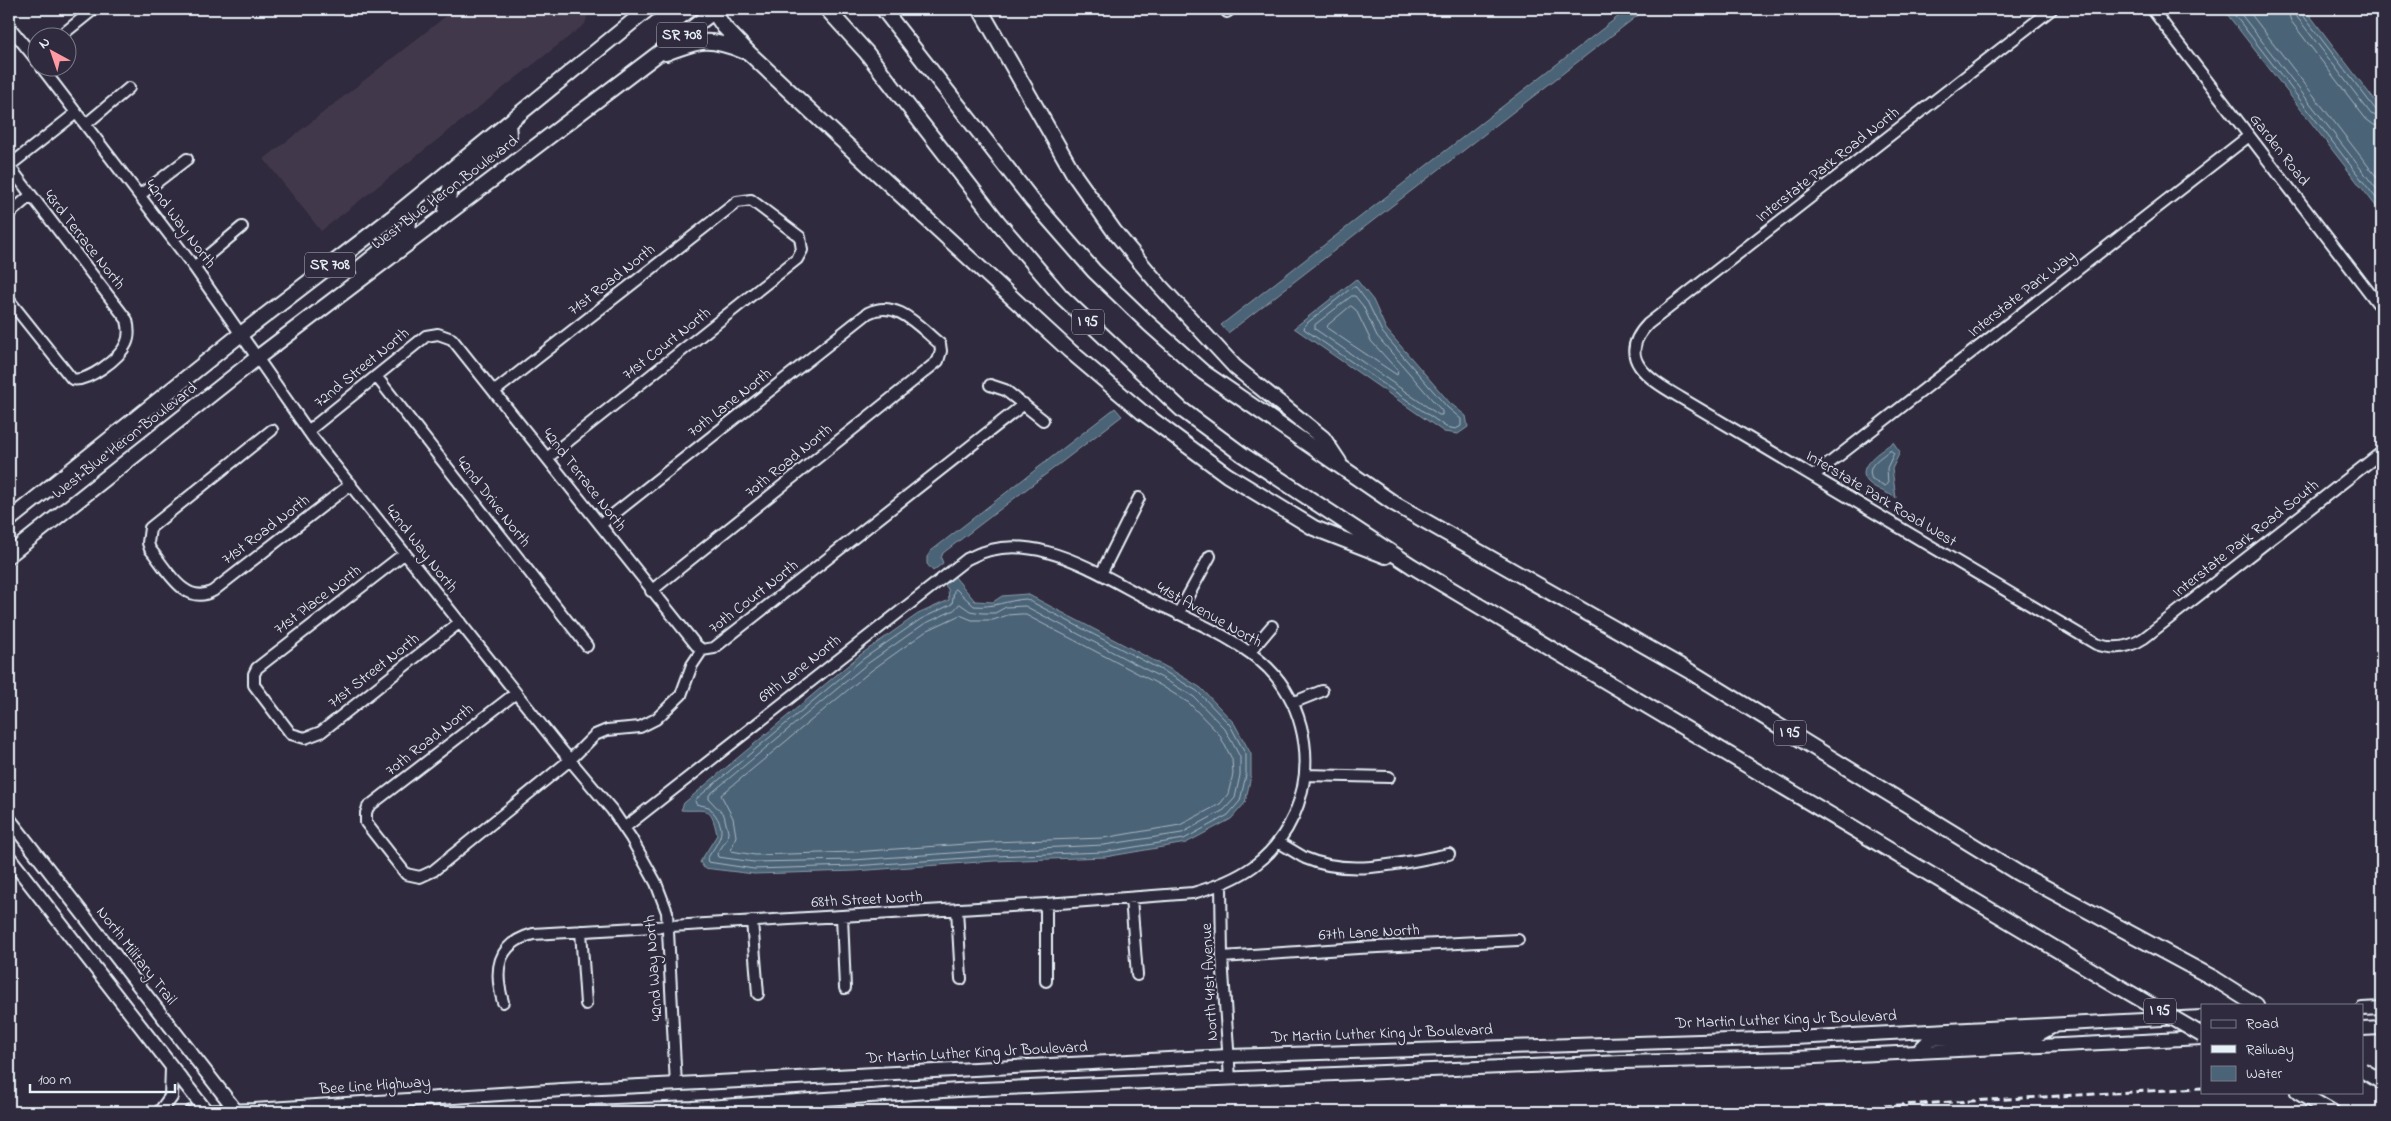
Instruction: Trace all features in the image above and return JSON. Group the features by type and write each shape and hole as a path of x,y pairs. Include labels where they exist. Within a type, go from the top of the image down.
{"highway":[{"path":"628,26 636,9"},
{"name":"West Blue Heron Boulevard","path":"9,520 241,334 412,202 648,9"},
{"name":"I 95","path":"827,9 866,52 998,222 1061,296 1118,352 1181,409 1235,449 1412,566 2201,1036"},
{"name":"I 95","path":"883,9 1032,200 1094,271 1203,372 1395,504 1691,672 2018,873 2215,979 2254,1004"},
{"path":"980,9 1075,176 1114,231 1160,286 1235,367 1323,438 1344,469"},
{"path":"714,10 749,53 1070,351 1142,412 1227,475 1314,528 1412,566"},
{"name":"West Blue Heron Boulevard","path":"9,555 257,358 714,10"},
{"path":"651,59 685,46 719,41 749,53"},
{"path":"445,214 451,183 509,136 508,123"},
{"path":"341,294 359,269 408,229 412,202"},
{"path":"2364,1071 2382,1082"},
{"path":"2301,1094 2332,1112"}],"main road":[{"name":"North Military Trail","path":"9,820 236,1112"},
{"path":"9,857 206,1112"},
{"path":"2364,1009 2382,1008"},
{"name":"Dr Martin Luther King Jr Boulevard","path":"562,1090 1228,1056 1794,1038 2201,1017"},
{"path":"1917,1052 1930,1039 2036,1036 2059,1024"},
{"path":"2364,1030 2382,1028"},
{"path":"589,1112 692,1108 958,1090 1917,1052 2201,1037"},
{"path":"160,1112 171,1097 172,1068"},
{"name":"Bee Line Highway","path":"191,1112 236,1112 562,1090"}],"street":[{"path":"70,28 94,9"},
{"name":"Interstate Park Road North","path":"1636,354 1640,334 1648,324 2052,9"},
{"name":"Garden Road","path":"2152,9 2382,309"},
{"path":"9,26 28,49"},
{"name":"42nd Way North","path":"50,78 194,267 308,432 624,828 656,883 665,906 676,1085"},
{"path":"86,124 129,88"},
{"path":"9,166 76,113"},
{"name":"Interstate Park Way","path":"1813,476 2249,136"},
{"path":"140,195 187,160"},
{"name":"43rd Terrace North","path":"9,166 127,320 129,336 127,343 119,354 89,378 78,381 67,374 9,300"},
{"path":"9,214 31,195"},
{"name":"71st Court North","path":"547,458 797,260 802,250 800,237 751,200"},
{"name":"71st Road North","path":"495,391 737,202 751,200"},
{"path":"194,267 242,227"},
{"name":"70th Road North","path":"651,591 938,361 941,352 940,344 900,312 881,308"},
{"name":"70th Lane North","path":"600,525 868,313 881,308"},
{"name":"42nd Terrace North","path":"438,334 458,343 651,591 702,650"},
{"name":"72nd Street North","path":"308,432 426,336 438,334"},
{"name":"Interstate Park Road West","path":"1636,354 1639,366 1653,382 2096,644 2111,648 2126,647"},
{"name":"42nd Drive North","path":"376,376 586,646"},
{"path":"990,385 1005,390 1043,420"},
{"name":"70th Court North","path":"420,876 433,871 570,760 595,735 607,730 640,727 656,719 672,706 681,695 692,665 702,650 714,648 1024,404"},
{"name":"71st Road North","path":"272,430 154,523 148,535 150,550 186,592 199,596 213,591 350,484"},
{"name":"Interstate Park Road South","path":"2126,647 2144,638 2382,452"},
{"path":"1101,574 1140,498"},
{"name":"41st Avenue North","path":"1000,546 1027,546 1041,549 1101,574 1250,652 1272,673 1292,703 1306,744 1305,775 1298,806 1278,842 1254,867 1220,885"},
{"name":"69th Lane North","path":"624,828 959,564 980,552 1000,546"},
{"name":"71st Place North","path":"305,738 291,734 254,686 254,674 261,662 405,553"},
{"path":"1178,614 1210,556"},
{"name":"71st Street North","path":"305,738 321,732 460,622"},
{"path":"1250,652 1272,626"},
{"path":"1292,703 1322,691"},
{"name":"70th Road North","path":"420,876 406,874 366,824 366,813 372,802 516,693"},
{"path":"1305,775 1389,778"},
{"path":"1278,842 1305,858 1338,866 1385,865 1449,854"},
{"name":"68th Street North","path":"503,1002 498,980 499,965 505,952 516,942 533,934 1131,898 1193,893 1220,885"},
{"name":"North 41st Avenue","path":"1220,885 1222,957 1230,1079"},
{"path":"1131,898 1137,975"},
{"path":"1046,904 1046,981"},
{"path":"957,909 961,979"},
{"path":"842,916 845,988"},
{"path":"752,922 758,994"},
{"path":"581,931 586,1004"},
{"name":"67th Lane North","path":"1222,957 1518,940"}],"shaded area":[{"path":"455,9 589,9 585,24 321,231 264,159"}],"water":[{"path":"1628,9 1646,9 1228,333 1221,325"},
{"path":"2223,9 2305,9 2382,110 2382,214"},
{"path":"1356,279 1373,300 1386,329 1450,403 1466,416 1468,427 1458,434 1444,432 1294,328"},
{"path":"1115,408 1122,416 943,553 941,558 943,563 933,571 927,564 927,557 931,551"},
{"path":"1893,442 1900,452 1892,469 1896,498 1869,483 1864,471 1866,465 1877,454"},
{"path":"954,576 975,601 993,602 1002,596 1027,594 1170,669 1201,688 1234,723 1251,754 1251,776 1245,803 1231,819 1186,843 1105,857 994,861 855,871 754,874 704,868 700,862 717,835 715,825 706,811 681,810 684,803 860,655 918,614 949,600 948,589 944,584"}],"railway":[{"path":"2364,1079 2382,1078"},
{"path":"1776,1112 2201,1088"}]}
